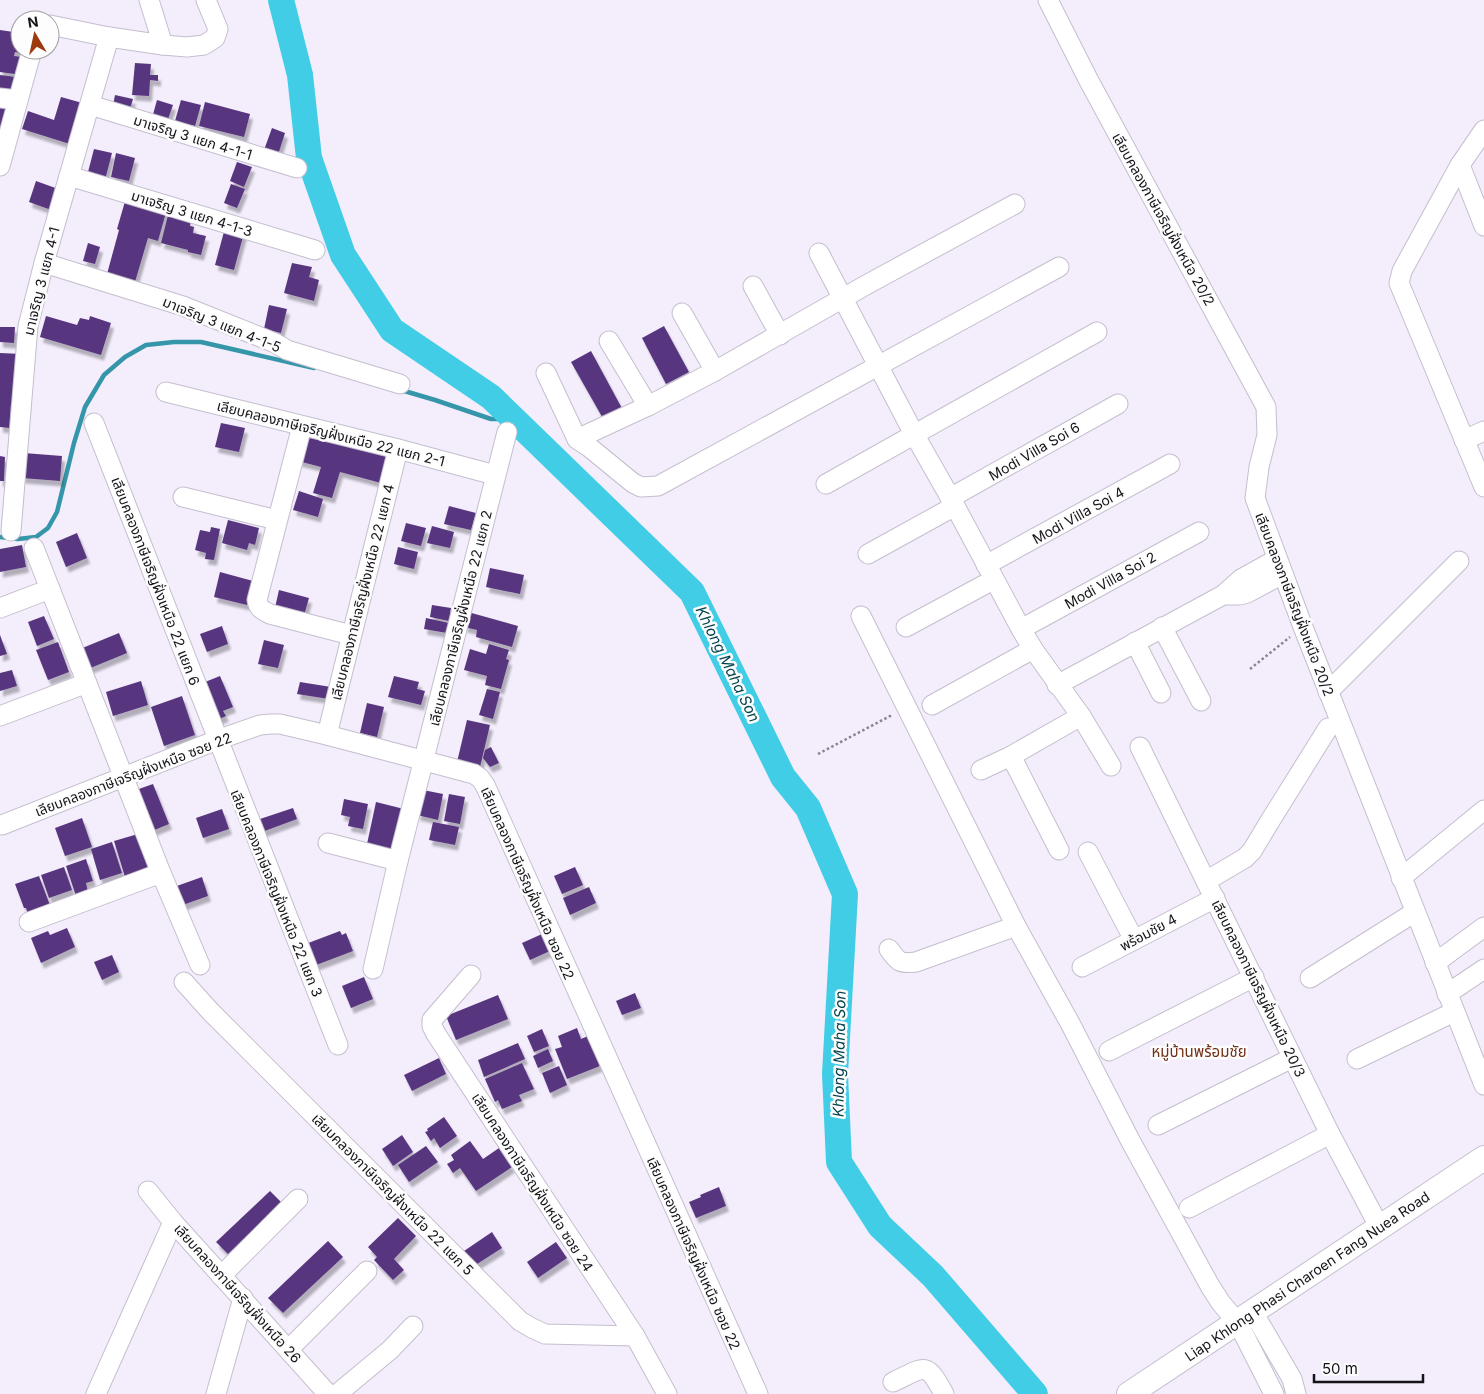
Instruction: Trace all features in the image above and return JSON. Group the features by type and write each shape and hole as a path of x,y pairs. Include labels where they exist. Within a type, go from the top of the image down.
{"main road":[{"name":"Liap Khlong Phasi Charoen Fang Nuea Road","path":"1129,1394 1484,1158"}],"street":[{"path":"149,0 163,45"},
{"path":"60,27 163,45 187,47 204,45 215,38 218,30 206,0"},
{"name":"เลียบคลองภาษีเจริญฝั่งเหนือ 20/2","path":"1048,0 1089,81 1266,407 1268,435 1259,467 1255,498 1328,692 1484,1086"},
{"name":"มาเจริญ 3 แยก 4-1","path":"11,531 28,326 44,263 109,37"},
{"path":"0,166 9,99 27,60"},
{"name":"มาเจริญ 3 แยก 4-1-1","path":"90,105 297,168"},
{"path":"1484,130 1460,165 1402,271 1399,283 1484,487"},
{"path":"1460,165 1484,226"},
{"name":"มาเจริญ 3 แยก 4-1-3","path":"69,176 316,250"},
{"path":"577,439 648,406 715,371 866,285 1016,204"},
{"path":"819,253 914,434 1021,629 1057,685 1081,716 1111,766"},
{"name":"มาเจริญ 3 แยก 4-1-5","path":"44,263 183,306 275,343 287,350 400,384"},
{"path":"546,373 577,439 633,483 641,487 658,486 1059,267"},
{"path":"753,286 780,335"},
{"path":"682,313 715,371"},
{"path":"826,484 1097,332"},
{"path":"609,341 648,406"},
{"name":"เลียบคลองภาษีเจริญฝั่งเหนือ 22 แยก 2-1","path":"166,392 495,475"},
{"name":"Modi Villa Soi 6","path":"868,554 1118,404"},
{"name":"เลียบคลองภาษีเจริญฝั่งเหนือ 22 แยก 6","path":"94,423 217,740"},
{"path":"302,426 276,520 257,600 258,606 270,614 351,635"},
{"name":"เลียบคลองภาษีเจริญฝั่งเหนือ 22 แยก 2","path":"373,969 398,861 507,432"},
{"path":"1464,440 1484,432"},
{"name":"เลียบคลองภาษีเจริญฝั่งเหนือ 22 แยก 4","path":"327,735 398,449"},
{"name":"Modi Villa Soi 4","path":"906,627 989,572 1170,464"},
{"path":"183,497 276,520"},
{"name":"Modi Villa Soi 2","path":"1021,629 1199,532"},
{"path":"34,548 161,873 200,965"},
{"path":"1328,692 1460,561"},
{"path":"1057,685 1223,595 1247,593 1280,567"},
{"path":"0,608 50,589"},
{"path":"861,616 1016,926 1210,1286 1221,1303 1245,1318 1292,1379 1296,1394"},
{"path":"1162,627 1201,701"},
{"path":"1135,642 1161,693"},
{"path":"932,705 1033,650"},
{"path":"0,716 86,683"},
{"path":"981,770 1011,756 1081,716"},
{"name":"เลียบคลองภาษีเจริญฝั่งเหนือ ซอย 22","path":"2,825 217,740 260,725 280,724 327,735 474,774 480,778 758,1394"},
{"name":"พร้อมชัย 4","path":"1082,967 1134,940 1211,890 1245,858 1252,851 1328,728"},
{"name":"เลียบคลองภาษีเจริญฝั่งเหนือ 22 แยก 3","path":"217,740 338,1045"},
{"name":"เลียบคลองภาษีเจริญฝั่งเหนือ 20/3","path":"1140,747 1292,1058 1380,1228"},
{"path":"1011,756 1059,850"},
{"path":"1401,878 1484,810"},
{"path":"328,843 398,861"},
{"path":"1088,852 1134,940"},
{"path":"29,922 161,873"},
{"path":"1310,978 1415,912"},
{"path":"889,949 897,960 905,963 916,962 1016,926"},
{"path":"1435,962 1484,927"},
{"path":"1447,994 1484,969"},
{"name":"เลียบคลองภาษีเจริญฝั่งเหนือ ซอย 24","path":"471,974 432,1020 432,1026 635,1336 667,1394"},
{"path":"1109,1051 1254,977"},
{"name":"เลียบคลองภาษีเจริญฝั่งเหนือ 22 แยก 5","path":"184,982 210,1011 520,1321 545,1334 635,1336"},
{"path":"1358,1060 1454,1012"},
{"path":"1158,1125 1292,1058"},
{"path":"1189,1208 1330,1134"},
{"name":"เลียบคลองภาษีเจริญฝั่งเหนือ 26","path":"148,1191 173,1222 328,1394"},
{"path":"221,1276 298,1199"},
{"path":"96,1394 173,1222"},
{"path":"289,1349 367,1272"},
{"path":"216,1394 242,1298"},
{"path":"1245,1318 1274,1394"},
{"path":"337,1394 390,1350 413,1326"},
{"path":"893,1382 920,1369 926,1369 935,1377 944,1394"}],"path":[{"path":"1250,669 1303,627"},
{"path":"818,754 907,707"}],"building":[{"path":"0,30 10,32 10,60 22,60 22,75 0,72"},
{"path":"135,63 151,64 150,75 158,75 158,81 150,80 149,96 132,95"},
{"path":"0,75 16,77 13,96 0,94"},
{"path":"115,95 133,99 130,109 113,105"},
{"path":"61,97 86,104 73,145 22,129 28,111 54,120"},
{"path":"157,100 173,105 167,122 152,118"},
{"path":"181,100 201,105 195,126 175,121"},
{"path":"205,102 250,114 244,137 199,126"},
{"path":"0,108 10,109 7,129 0,128"},
{"path":"272,128 285,133 278,155 264,150"},
{"path":"94,149 112,153 105,180 93,177 94,173 88,172"},
{"path":"116,153 135,158 129,181 111,177"},
{"path":"237,162 252,167 244,187 230,181"},
{"path":"36,181 61,190 54,211 29,202"},
{"path":"231,184 245,189 237,208 224,203"},
{"path":"126,198 167,209 158,241 148,238 135,282 107,274"},
{"path":"168,215 191,221 190,226 194,227 193,233 206,236 201,255 161,243"},
{"path":"225,228 244,233 234,270 215,265"},
{"path":"88,243 100,247 95,264 83,261"},
{"path":"292,263 312,267 309,277 319,280 314,301 284,293"},
{"path":"269,305 287,309 281,333 264,329"},
{"path":"46,316 77,325 80,318 89,320 90,316 111,323 101,355 40,337"},
{"path":"664,326 689,372 666,384 642,338"},
{"path":"0,327 15,327 14,343 0,342"},
{"path":"591,351 624,412 605,422 571,362"},
{"path":"0,353 22,354 13,404 11,403 10,428 0,427"},
{"path":"221,423 245,428 239,452 215,447"},
{"path":"305,436 392,458 381,483 340,472 332,498 313,493 321,467 298,461"},
{"path":"24,453 62,456 60,481 22,478"},
{"path":"0,456 5,457 4,481 0,481"},
{"path":"299,491 323,499 318,517 293,510"},
{"path":"449,506 476,513 471,530 444,524"},
{"path":"228,520 259,528 255,545 249,543 247,550 222,543"},
{"path":"406,523 426,528 421,546 401,541"},
{"path":"432,526 454,532 450,548 427,543"},
{"path":"211,527 220,529 214,560 205,559 206,553 195,550 200,530 210,532"},
{"path":"77,533 87,558 66,567 56,542"},
{"path":"22,545 26,567 0,572 0,549"},
{"path":"398,547 418,552 414,569 394,564"},
{"path":"490,568 524,575 520,594 486,587"},
{"path":"220,572 253,581 247,605 214,597"},
{"path":"279,590 309,598 303,619 274,612"},
{"path":"432,605 451,608 449,621 430,617"},
{"path":"468,612 518,626 512,647 476,637 477,630 464,627"},
{"path":"44,616 54,639 37,646 28,622"},
{"path":"426,618 449,623 447,633 424,629"},
{"path":"222,626 228,644 207,652 200,634"},
{"path":"119,633 127,653 88,669 80,649"},
{"path":"0,635 7,654 0,656"},
{"path":"264,640 284,645 278,668 258,664"},
{"path":"58,642 69,672 48,680 36,650"},
{"path":"489,644 509,650 506,659 509,660 501,689 485,685 487,676 464,670 470,649 486,654"},
{"path":"12,670 17,686 0,691 0,673"},
{"path":"220,676 233,707 223,711 226,716 215,721 200,684"},
{"path":"394,676 419,682 417,689 425,691 421,705 388,697"},
{"path":"141,681 148,705 113,716 106,692"},
{"path":"300,682 331,687 329,699 297,694"},
{"path":"487,689 500,692 493,719 479,715"},
{"path":"182,696 195,735 164,746 151,707"},
{"path":"367,703 384,707 377,737 360,733"},
{"path":"467,720 490,725 480,767 457,762"},
{"path":"491,747 499,763 490,767 483,758 485,750"},
{"path":"153,784 169,824 152,831 136,790"},
{"path":"423,790 443,794 438,820 417,815"},
{"path":"449,794 465,797 460,824 444,821"},
{"path":"344,799 368,804 363,829 348,826 350,817 341,815"},
{"path":"376,802 404,809 394,850 367,844"},
{"path":"293,808 297,819 262,832 254,821"},
{"path":"222,809 229,829 203,838 196,818"},
{"path":"82,818 92,847 65,856 55,828"},
{"path":"433,822 459,827 455,845 429,840"},
{"path":"138,834 149,870 125,877 114,841"},
{"path":"112,842 122,873 100,880 91,849"},
{"path":"86,859 93,881 86,883 88,892 76,896 66,866"},
{"path":"64,867 72,890 49,898 41,875"},
{"path":"575,867 583,885 562,894 554,876"},
{"path":"39,876 51,908 29,916 15,884"},
{"path":"202,877 208,896 180,906 174,887"},
{"path":"589,887 596,903 570,915 563,898"},
{"path":"67,928 75,947 41,963 31,938 48,931 50,935"},
{"path":"340,931 342,935 346,933 353,951 311,967 303,945"},
{"path":"542,934 550,951 530,960 522,943"},
{"path":"112,955 119,972 102,980 94,962"},
{"path":"364,977 373,999 351,1008 342,986"},
{"path":"635,993 641,1008 622,1015 616,1001"},
{"path":"498,995 508,1019 456,1040 446,1016"},
{"path":"577,1028 581,1039 588,1036 600,1066 567,1079 555,1049 562,1047 558,1036"},
{"path":"542,1029 549,1046 534,1052 527,1036"},
{"path":"518,1043 525,1059 484,1077 478,1060"},
{"path":"548,1049 553,1061 538,1068 533,1056"},
{"path":"439,1058 446,1074 412,1091 404,1075"},
{"path":"522,1063 534,1089 519,1095 522,1101 502,1109 498,1100 495,1102 485,1079"},
{"path":"559,1066 567,1085 550,1093 542,1073"},
{"path":"444,1117 457,1136 440,1148 434,1138 431,1141 425,1132"},
{"path":"402,1135 413,1152 393,1166 382,1149"},
{"path":"470,1141 483,1159 499,1148 512,1167 476,1191 460,1168 453,1173 447,1164 454,1160 451,1155"},
{"path":"426,1146 438,1162 409,1182 398,1165"},
{"path":"719,1187 726,1206 696,1218 689,1202"},
{"path":"270,1191 282,1203 228,1254 216,1242"},
{"path":"398,1218 416,1236 394,1259 404,1270 393,1280 374,1260 377,1257 368,1247"},
{"path":"492,1232 502,1248 474,1266 464,1251"},
{"path":"328,1241 343,1257 283,1313 268,1298"},
{"path":"556,1242 567,1258 538,1278 527,1262"}],"waterway":[{"name":"Khlong Maha Son","path":"281,0 300,75 309,158 343,255 392,330 491,397 692,592 783,777 808,808 845,894 835,1074 839,1162 880,1226 933,1276 1035,1394"},
{"path":"0,537 18,539 36,537 48,528 57,512 85,407 104,375 125,357 146,345 201,342 314,368"},
{"path":"401,390 491,419 513,419"}],"district":[{"name":"หมู่บ้านพร้อมชัย","path":"1199,1051"}]}
